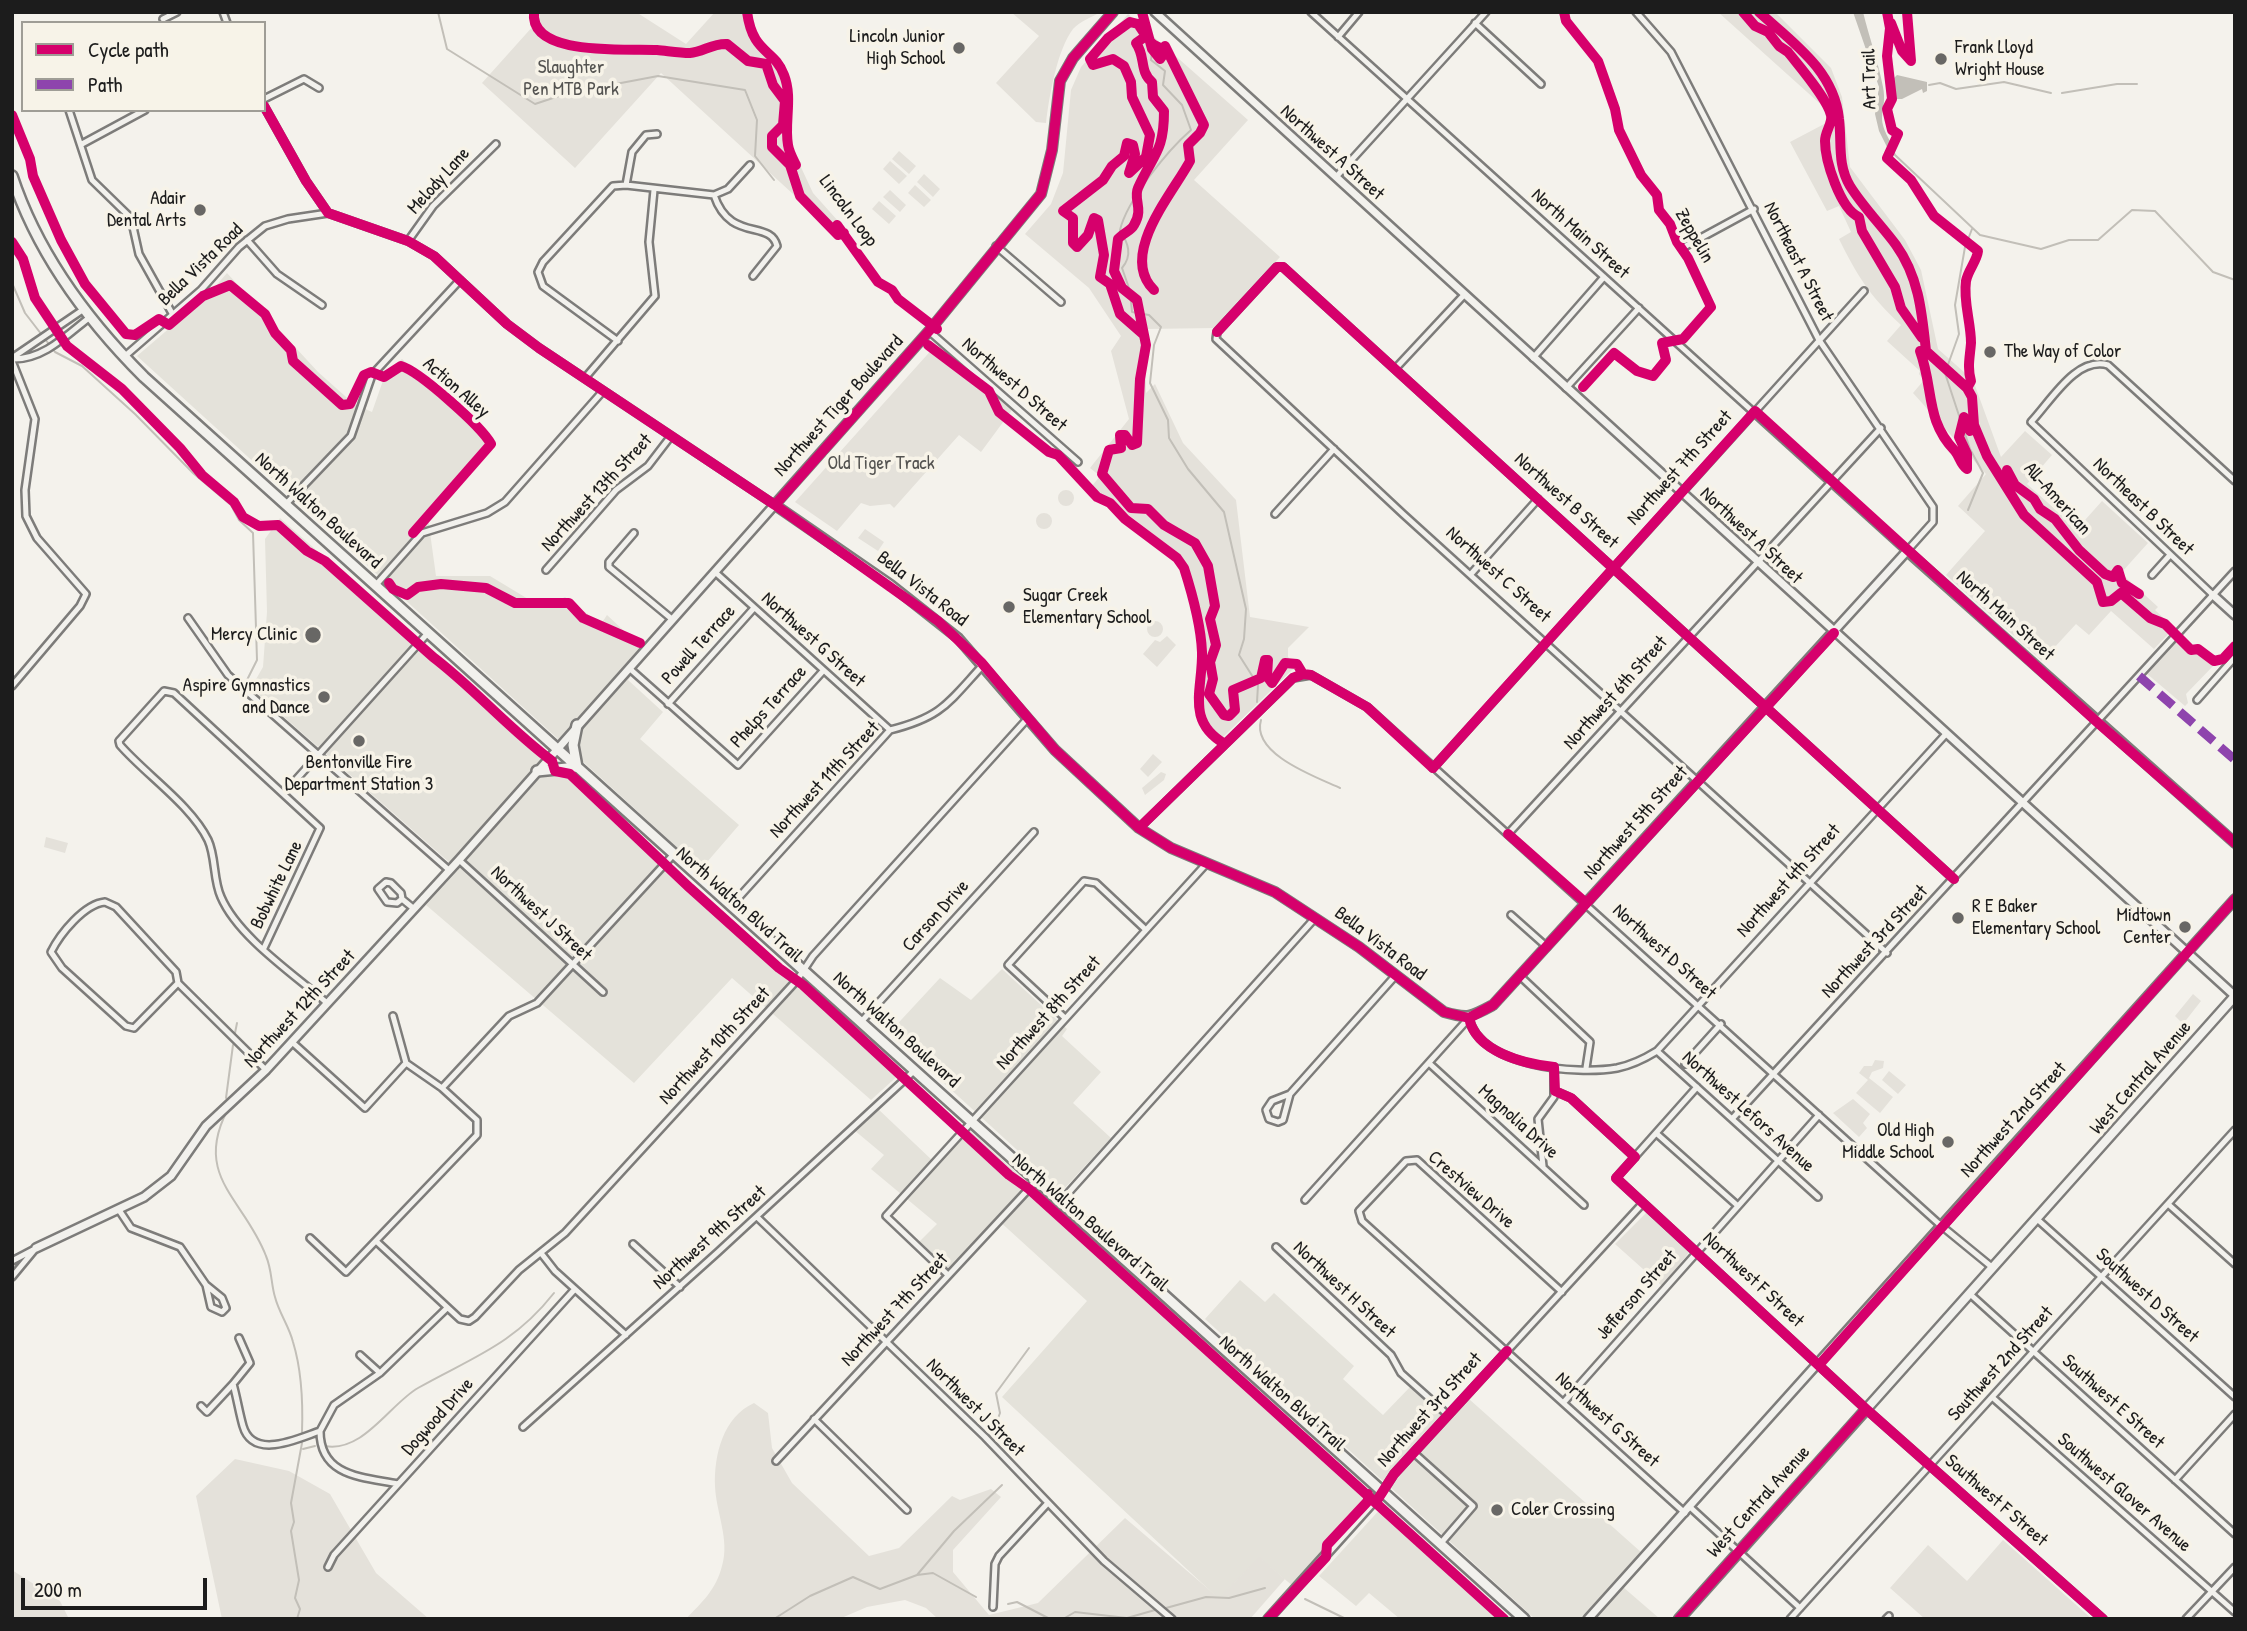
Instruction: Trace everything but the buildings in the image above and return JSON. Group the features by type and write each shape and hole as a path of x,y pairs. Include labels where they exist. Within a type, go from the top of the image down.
{"main road":[{"name":"North Walton Boulevard","path":"12,176 46,250 87,313 124,357 285,505 1524,1619"},
{"path":"537,771 577,767 573,744 577,725"},
{"name":"West Central Avenue","path":"1679,1619 2235,996"}],"street":[{"path":"163,19 177,12"},
{"name":"Northwest Tiger Boulevard","path":"556,748 929,331 1041,194 1052,150 1057,95 1064,72 1113,12"},
{"name":"Northwest A Street","path":"1154,12 2235,996"},
{"name":"North Main Street","path":"1311,12 2096,722 2235,843"},
{"path":"1338,37 1359,12"},
{"path":"1336,177 1486,12"},
{"name":"Northeast A Street","path":"1636,12 1671,52 1819,340 1933,507 1933,522 1908,551"},
{"path":"1475,23 1541,84"},
{"path":"266,98 304,79 318,88"},
{"path":"266,110 306,181 328,213"},
{"path":"70,112 92,180 131,218 139,254 173,315"},
{"path":"82,144 141,112"},
{"path":"625,185 632,152 646,135 657,134"},
{"name":"Melody Lane","path":"408,241 433,206 496,144"},
{"path":"618,341 543,286 538,272 543,261 607,190 625,185 714,195 728,188 750,165"},
{"path":"585,378 655,296 649,242 653,190"},
{"path":"714,195 719,209 732,223 746,230 766,231 775,238 777,246 773,255 754,276"},
{"path":"1684,247 1754,209"},
{"name":"Bella Vista Road","path":"124,357 173,315 247,240 265,226 288,219 328,213 408,241 434,256 507,324 775,505 929,614 983,665 1055,750 1139,828 1171,848 1275,892 1396,975 1444,1012 1469,1018"},
{"path":"247,240 277,274 322,305"},
{"path":"996,246 1061,302"},
{"name":"Northwest B Street","path":"1217,332 1277,267 1283,267 1954,879"},
{"path":"1533,358 1604,277"},
{"path":"285,505 351,436 372,375 460,279"},
{"name":"Northwest 7th Street","path":"1433,768 1864,291"},
{"path":"1395,369 1464,295"},
{"path":"1566,388 1639,308"},
{"path":"12,359 87,313"},
{"path":"12,359 24,359 54,345 87,313"},
{"name":"Northwest D Street","path":"929,331 1078,463"},
{"name":"Northwest C Street","path":"1217,332 1216,339 1334,449 1886,953"},
{"path":"12,359 34,419 24,505 26,516 37,538 86,594 80,607 12,686"},
{"name":"Northeast B Street","path":"2235,481 2108,365 2097,362 2087,364 2074,374 2031,422 2235,615"},
{"path":"375,586 422,533 487,513 505,502 603,391"},
{"name":"Northwest 6th Street","path":"1508,834 1881,428"},
{"name":"Northwest 13th Street","path":"546,570 616,490 648,466 671,436"},
{"path":"1275,514 1334,449"},
{"path":"1471,574 1538,499"},
{"path":"634,533 609,562 609,566 673,620"},
{"name":"Northwest 5th Street","path":"1305,1200 1469,1018 1493,1004 1547,947 1908,551"},
{"path":"2152,575 2170,555"},
{"name":"Northwest 3rd Street","path":"1732,1119 2235,571"},
{"name":"Northwest G Street","path":"715,572 890,730"},
{"name":"Powell Terrace","path":"668,704 754,608"},
{"path":"188,618 228,675 449,870"},
{"path":"327,1003 264,948 225,906 219,893 208,840 193,820 124,750 119,741 164,691 174,693 284,793 428,633"},
{"path":"2197,700 2235,657"},
{"name":"Northwest 11th Street","path":"732,906 890,730 922,722 939,713 983,665"},
{"path":"629,668 668,704"},
{"name":"Phelps Terrace","path":"668,704 738,765 823,671"},
{"name":"Northwest D Street","path":"1139,828 1293,678 1303,674 1311,675 1367,707 1942,1226 1993,1268"},
{"name":"Northwest 10th Street","path":"447,1308 460,1319 469,1321 519,1270 565,1233 1028,718"},
{"name":"Northwest 4th Street","path":"1657,1051 1946,734"},
{"name":"Northwest 12th Street","path":"36,1248 119,1210 165,1181 206,1126 267,1070 556,748"},
{"name":"Bobwhite Lane","path":"264,948 319,836 317,821 284,793"},
{"name":"Carson Drive","path":"862,1022 1034,832"},
{"path":"442,1087 509,1016 537,1003 674,854"},
{"name":"Northwest J Street","path":"458,860 603,992"},
{"name":"Northwest 8th Street","path":"948,1275 886,1216 1207,862"},
{"path":"1065,1018 1008,965 1084,881 1096,883 1146,930"},
{"path":"402,899 397,903 387,902 378,889 391,883 401,893 402,899 413,908"},
{"name":"Northwest 2nd Street","path":"1588,1619 2235,899"},
{"path":"177,983 134,1028 125,1026 62,968 51,952 57,939 94,903 105,902 116,906 176,972 177,983 267,1070"},
{"path":"1511,915 1547,947"},
{"path":"1061,1201 1315,918"},
{"path":"1290,1094 1283,1120 1278,1122 1269,1119 1266,1110 1268,1105 1290,1094 1396,975"},
{"path":"1520,976 1590,1042 1586,1068"},
{"path":"310,1238 346,1272 477,1135 477,1120 442,1087 406,1063 393,1016"},
{"path":"1469,1018 1472,1030 1497,1051 1511,1058 1554,1068 1618,1068 1640,1062 1657,1051"},
{"path":"1685,1064 1721,1024"},
{"path":"292,1042 365,1108 406,1063"},
{"name":"Northwest Lefors Avenue","path":"1657,1051 1818,1197"},
{"name":"Magnolia Drive","path":"1430,1064 1584,1205"},
{"path":"1543,1166 1538,1119 1555,1091 1554,1068"},
{"name":"Northwest 9th Street","path":"523,1427 757,1217 915,1070"},
{"path":"1555,1091 1571,1098 1635,1157 1697,1087"},
{"name":"Jefferson Street","path":"1564,1402 1819,1115"},
{"name":"Southwest 2nd Street","path":"1790,1619 2235,1130"},
{"path":"1656,1133 1738,1206"},
{"name":"Northwest F Street","path":"1635,1157 1616,1178 1866,1409"},
{"name":"Crestview Drive","path":"1507,1351 1362,1221 1359,1211 1406,1161 1417,1160 1562,1292"},
{"name":"Northwest 7th Street","path":"776,1461 1037,1180"},
{"name":"Northwest 3rd Street","path":"1268,1619 1448,1415 1643,1203"},
{"path":"2168,1204 2235,1264"},
{"path":"119,1210 131,1228 180,1247 206,1284 222,1298 226,1308 222,1312 211,1307 206,1284"},
{"name":"Northwest J Street","path":"757,1217 985,1437 1104,1561 1172,1619"},
{"name":"Southwest D Street","path":"2037,1219 2235,1397"},
{"path":"376,1241 447,1308 380,1373 334,1405 320,1431 324,1457 338,1469 398,1484"},
{"path":"633,1244 680,1287"},
{"name":"Northwest H Street","path":"1276,1247 1391,1355 1401,1373 1448,1415"},
{"path":"12,1261 36,1248"},
{"path":"12,1277 36,1248"},
{"path":"541,1253 575,1289 626,1335"},
{"name":"Dogwood Drive","path":"328,1567 334,1555 575,1289"},
{"name":"Southwest E Street","path":"1970,1294 2235,1534"},
{"path":"201,1406 207,1412 250,1363 239,1338"},
{"name":"Northwest G Street","path":"1507,1351 1738,1552 1798,1610 1802,1619"},
{"path":"360,1355 380,1373"},
{"path":"233,1384 243,1425 255,1441 268,1446 285,1444 320,1431"},
{"name":"Southwest Glover Avenue","path":"1992,1397 2235,1612"},
{"name":"Southwest F Street","path":"1866,1409 2103,1619"},
{"path":"2175,1479 2235,1414"},
{"path":"814,1419 907,1510"},
{"path":"1414,1453 1473,1506 1441,1543"},
{"path":"993,1608 995,1564 999,1556 1047,1504"},
{"path":"2186,1619 2235,1567"}],"shaded area":[{"path":"1853,12 1863,12 1879,68 1884,96 1883,126 1892,144 1889,151 1879,131 1875,114 1879,87"},
{"path":"1897,75 1927,82 1927,91 1923,93 1922,89 1902,99 1894,99 1893,79"},
{"path":"227,273 318,372 354,404 372,412 386,372 402,359 496,442 428,518 436,576 490,576 543,608 565,597 601,624 607,615 649,654 628,680 663,712 640,739 739,825 701,869 137,356 207,296"},
{"path":"280,518 902,1072 871,1100 732,978 634,1083 426,905 458,870 251,688 263,667 267,612 265,539"},
{"path":"1002,969 1067,1029 1062,1036 1101,1072 1073,1103 1111,1138 1062,1191 889,1033 940,978 971,1000"},
{"path":"877,1108 933,1161 965,1126 1373,1497 1293,1586 1259,1558 1219,1599 1002,1397 1087,1301 997,1219 948,1271 918,1243 937,1224 871,1169 884,1155 854,1130"},
{"path":"1240,1280 1265,1302 1274,1293 1354,1366 1343,1379 1383,1415 1410,1387 1442,1416 1383,1481 1205,1319"},
{"path":"1469,1399 1642,1553 1583,1619 1535,1619 1389,1486"},
{"path":"1383,1506 1506,1619 1400,1619 1369,1593 1356,1606 1319,1576"},
{"path":"1623,1587 1660,1619 1594,1619"}],"green space":[{"name":"Slaughter Pen MTB Park","path":"530,12 636,12 686,44 715,12 752,12 758,40 788,73 792,148 813,193 847,231 841,238 661,73 575,168 482,83 534,25"},
{"path":"1011,12 1101,12 1079,24 1067,38 1055,74 1046,123 1036,122 996,83 1039,36"},
{"path":"1718,12 1775,12 1831,68 1842,97 1850,167 1905,240 1921,270 1938,349 1973,380 2001,457 2025,431 2052,455 2027,484 2077,529 2102,501 2148,543 2121,573 2158,607 2155,610 2174,628 2154,649 2111,611 2089,635 2076,624 2042,661 1946,575 1985,531 1958,506 1986,474 1913,393 1924,380 1919,374 1920,371 1887,341 1901,325 1872,295 1859,275 1839,239 1851,232 1839,206 1827,211 1790,142 1828,122 1827,110"},
{"path":"1128,14 1248,120 1194,180 1280,257 1215,328 1146,329 1146,393 1155,384 1183,443 1236,500 1250,617 1309,627 1288,648 1288,657 1299,668 1292,670 1221,739 1211,730 1202,709 1203,637 1186,563 1144,526 1099,495 1092,486 1100,476 1090,468 1129,419 1111,351 1121,336 1089,288 1025,234 1051,204 1063,173 1071,90 1081,67"},
{"path":"899,151 916,166 909,174 892,159"},
{"path":"890,161 907,176 899,184 883,169"},
{"path":"924,174 940,189 933,197 917,182"},
{"path":"915,185 931,200 924,207 908,193"},
{"path":"890,190 906,205 900,212 883,197"},
{"path":"879,201 896,216 889,224 872,209"},
{"name":"Old Tiger Track","path":"935,346 1012,410 981,452 959,435 894,508 890,504 870,506 861,503 837,531 795,502"},
{"path":"1066,490 1074,498 1066,506 1058,498"},
{"path":"1044,513 1050,515 1050,527 1044,529 1038,527 1036,521 1038,515"},
{"path":"865,529 884,542 878,551 858,538"},
{"path":"1155,621 1161,623 1161,635 1155,637 1149,635 1147,629 1149,623"},
{"path":"1167,636 1176,645 1157,667 1143,654 1155,640 1160,642"},
{"path":"2176,640 2186,650 2201,652 2216,663 2186,694 2188,703 2185,706 2146,673"},
{"path":"1153,754 1162,762 1148,777 1140,769"},
{"path":"1161,772 1166,774 1164,780 1145,795 1142,788"},
{"path":"46,837 68,843 65,853 44,847"},
{"path":"2193,994 2201,1001 2183,1024 2175,1016"},
{"path":"1875,1060 1884,1061 1883,1068 1872,1072 1869,1078 1893,1097 1880,1113 1856,1093 1868,1080 1859,1073 1864,1066 1872,1066"},
{"path":"1889,1071 1906,1085 1898,1094 1882,1080"},
{"path":"1853,1099 1870,1114 1863,1123 1867,1128 1859,1137 1833,1113"},
{"path":"1648,1211 1691,1250 1662,1286 1615,1244"},
{"path":"754,1403 768,1413 772,1448 792,1483 869,1556 899,1548 952,1496 960,1500 991,1489 1001,1497 953,1550 953,1572 989,1615 1038,1603 1125,1518 1219,1598 1259,1557 1285,1579 1250,1619 938,1619 926,1608 905,1600 867,1607 839,1619 686,1619 712,1589 724,1556 724,1536 715,1486 716,1462 722,1438 743,1409"},
{"path":"235,1459 289,1471 330,1494 376,1573 429,1619 222,1619 196,1496"},
{"path":"2003,1540 2092,1619 1925,1619 1890,1588 1928,1545 1967,1581"},
{"path":"12,1570 60,1601 69,1619 12,1619"}],"waterway":[{"path":"438,12 447,49 535,104 568,93 658,76 745,90 757,120 755,156 774,180"},
{"path":"1152,51 1151,60 1165,71 1163,85 1182,105 1191,130 1139,190 1124,218 1120,230 1127,244 1128,254 1122,268 1130,291 1132,312 1149,315 1161,327 1154,345 1150,383 1168,420 1169,438 1188,469 1224,512 1246,609 1244,639 1239,655 1258,685 1257,702"},
{"path":"1929,85 1940,83 1956,89 2004,82 2051,93"},
{"path":"2062,93 2117,84 2137,84"},
{"path":"1890,146 1895,155 1980,235 2041,249 2069,240 2098,240 2132,210 2155,211 2213,272 2235,280"},
{"path":"1968,510 1983,473 1970,449 1945,373 1959,334 1955,305 1965,247 1972,229"},
{"path":"12,283 25,313 55,352 82,366 135,414 193,473 231,505 239,520 253,533 257,660 245,684"},
{"path":"1261,720 1261,732 1275,754 1302,771 1340,788"},
{"path":"235,1033 237,1023"},
{"path":"226,1098 233,1045"},
{"path":"227,1111 218,1134 216,1154 219,1171 257,1236 268,1261 275,1297 291,1336 298,1363 302,1432"},
{"path":"325,1446 339,1446 364,1435 418,1388 507,1338 539,1311 554,1293"},
{"path":"994,1429 1000,1413 996,1393 1029,1348"},
{"path":"297,1619 300,1609 295,1598 299,1580 291,1531 294,1522 291,1503 302,1443"},
{"path":"303,1449 315,1446"},
{"path":"774,1619 810,1596 853,1577 880,1589 917,1575 954,1531 1002,1485"},
{"path":"917,1575 933,1573 976,1597"},
{"path":"1166,1608 1206,1597 1229,1598 1265,1588"},
{"path":"1305,1599 1346,1619"},
{"path":"1008,1604 1017,1602 1050,1619"},
{"path":"1063,1619 1075,1612 1127,1618 1155,1610"}],"marked path":[{"path":"2139,676 2235,760"}],"cycle path":[{"name":"Lincoln Loop","path":"534,12 537,27 547,37 564,44 584,48 690,53 727,44 748,61 766,64 773,85 785,101 783,125 772,136 772,147 790,165 800,196 838,235 844,233"},
{"path":"747,12 754,36 780,66 787,84 788,145 796,165"},
{"path":"775,505 929,331 1041,194 1052,150 1060,81 1073,58 1113,12"},
{"path":"1142,12 1152,49 1160,59 1165,52 1151,43 1150,41 1146,36 1136,43 1145,73 1152,82 1153,97 1164,111 1162,136 1157,153 1137,192 1137,219 1133,227 1118,239 1114,271 1122,288 1137,300 1146,345 1140,379 1137,443 1132,445 1125,435 1120,435 1121,448 1109,450 1102,474 1131,508 1148,509 1164,525 1195,543 1208,566 1215,606 1210,619 1216,645 1210,662 1213,679 1209,694 1224,715 1229,716 1235,710 1233,690 1261,678 1265,660 1268,660 1267,676 1272,683 1285,663 1297,664 1303,674"},
{"name":"Zeppelin","path":"1564,12 1566,21 1598,61 1615,109 1619,130 1641,175 1657,195 1659,210 1670,224 1711,307 1683,339 1662,343 1666,360 1653,376 1637,371 1614,353 1583,387"},
{"path":"1743,12 1755,26 1768,32 1779,46 1788,52 1824,100 1831,115 1825,141 1835,183 1846,204 1859,217 1862,231 1895,287 1901,308 1922,338"},
{"path":"1759,12 1810,58 1829,86 1839,119 1846,178 1855,194 1904,257 1915,283 1926,351 1967,388 1972,397 1974,425 1987,456 2024,515 2097,582 2103,602 2111,601 2121,593 2150,618 2165,624 2191,650 2198,649 2214,661 2223,659 2235,646"},
{"name":"Art Trail","path":"1887,12 1890,28 1887,56 1892,99 1887,109 1892,130 1898,134 1887,158 1911,180 1934,216 1978,251 1965,289 1971,343 1971,381 1967,388"},
{"path":"1891,23 1902,51 1911,61 1907,12"},
{"path":"1144,335 1120,314 1110,284 1100,277 1104,255 1098,220 1094,218 1088,235 1077,247 1073,243 1073,218 1063,211 1103,180 1112,166 1124,156 1127,143 1133,145 1135,154 1129,173 1146,157 1150,135 1132,97 1131,82 1124,66 1113,59 1093,65 1090,59 1108,38 1130,22 1138,24 1146,36"},
{"path":"1154,290 1145,276 1142,260 1145,242 1152,224 1190,161 1188,145 1204,125 1165,46"},
{"path":"266,110 306,181 328,213 408,241 434,256 507,324 539,348 775,505 938,621 981,662 1055,750 1139,828 1171,848 1275,892 1359,947 1444,1012 1469,1018"},
{"name":"Action Alley","path":"12,115 30,159 33,176 61,240 85,284 126,334 135,335 159,319 169,325 203,296 230,285 265,314 275,333 291,350 293,361 342,405 350,404 364,375 371,372 384,377 401,366 435,388 475,425 491,444 413,533"},
{"name":"Lincoln Loop","path":"837,225 878,282 892,290 898,299 937,329"},
{"name":"North Walton Blvd Trail","path":"12,242 23,259 35,298 67,346 122,389 180,448 202,475 234,502 243,517 259,526 278,525 307,551 325,561 552,761 555,771 570,774 690,888 779,968 803,985 1009,1175 1029,1189 1504,1619"},
{"path":"1217,332 1277,267 1283,267 1954,879"},
{"path":"928,345 989,391 999,412 1049,452 1058,455 1097,497 1110,503 1125,519 1177,558 1184,568 1200,631 1200,715 1213,735 1225,744"},
{"path":"1920,351 1934,416 1945,439 1967,469 1967,454 1959,437 1964,417 1970,431"},
{"path":"1303,674 1311,675 1367,707 1433,768 1755,411 2097,722 2235,843"},
{"name":"All-American","path":"2007,470 2015,485 2055,519 2079,550 2105,574 2113,577 2118,570 2122,583 2139,594"},
{"path":"389,583 393,589 407,595 418,587 441,584 486,588 515,603 569,603 583,618 640,643"},
{"path":"1469,1018 1493,1005 1834,633"},
{"path":"1139,828 1293,678 1303,674"},
{"path":"1508,834 1586,903"},
{"path":"1819,1365 2235,899"},
{"path":"1469,1018 1473,1030 1491,1048 1529,1063 1554,1067 1555,1091 1571,1098 1635,1157 1616,1178 1866,1409 2103,1619"},
{"path":"1376,1502 1394,1474 1507,1351"},
{"path":"1679,1619 1866,1409"},
{"path":"1268,1619 1326,1557 1327,1545 1368,1501 1368,1494"}],"place":[{"name":"Lincoln Junior High School","path":"959,48"},
{"name":"Frank Lloyd Wright House","path":"1941,59"},
{"name":"Adair Dental Arts","path":"200,210"},
{"name":"The Way of Color","path":"1990,352"},
{"name":"Sugar Creek Elementary School","path":"1009,607"},
{"name":"Mercy Clinic","path":"313,635"},
{"name":"Aspire Gymnastics and Dance","path":"324,697"},
{"name":"Bentonville Fire Department Station 3","path":"359,741"},
{"name":"R E Baker Elementary School","path":"1958,918"},
{"name":"Midtown Center","path":"2185,927"},
{"name":"Old High Middle School","path":"1948,1142"},
{"name":"Coler Crossing","path":"1497,1510"}]}
